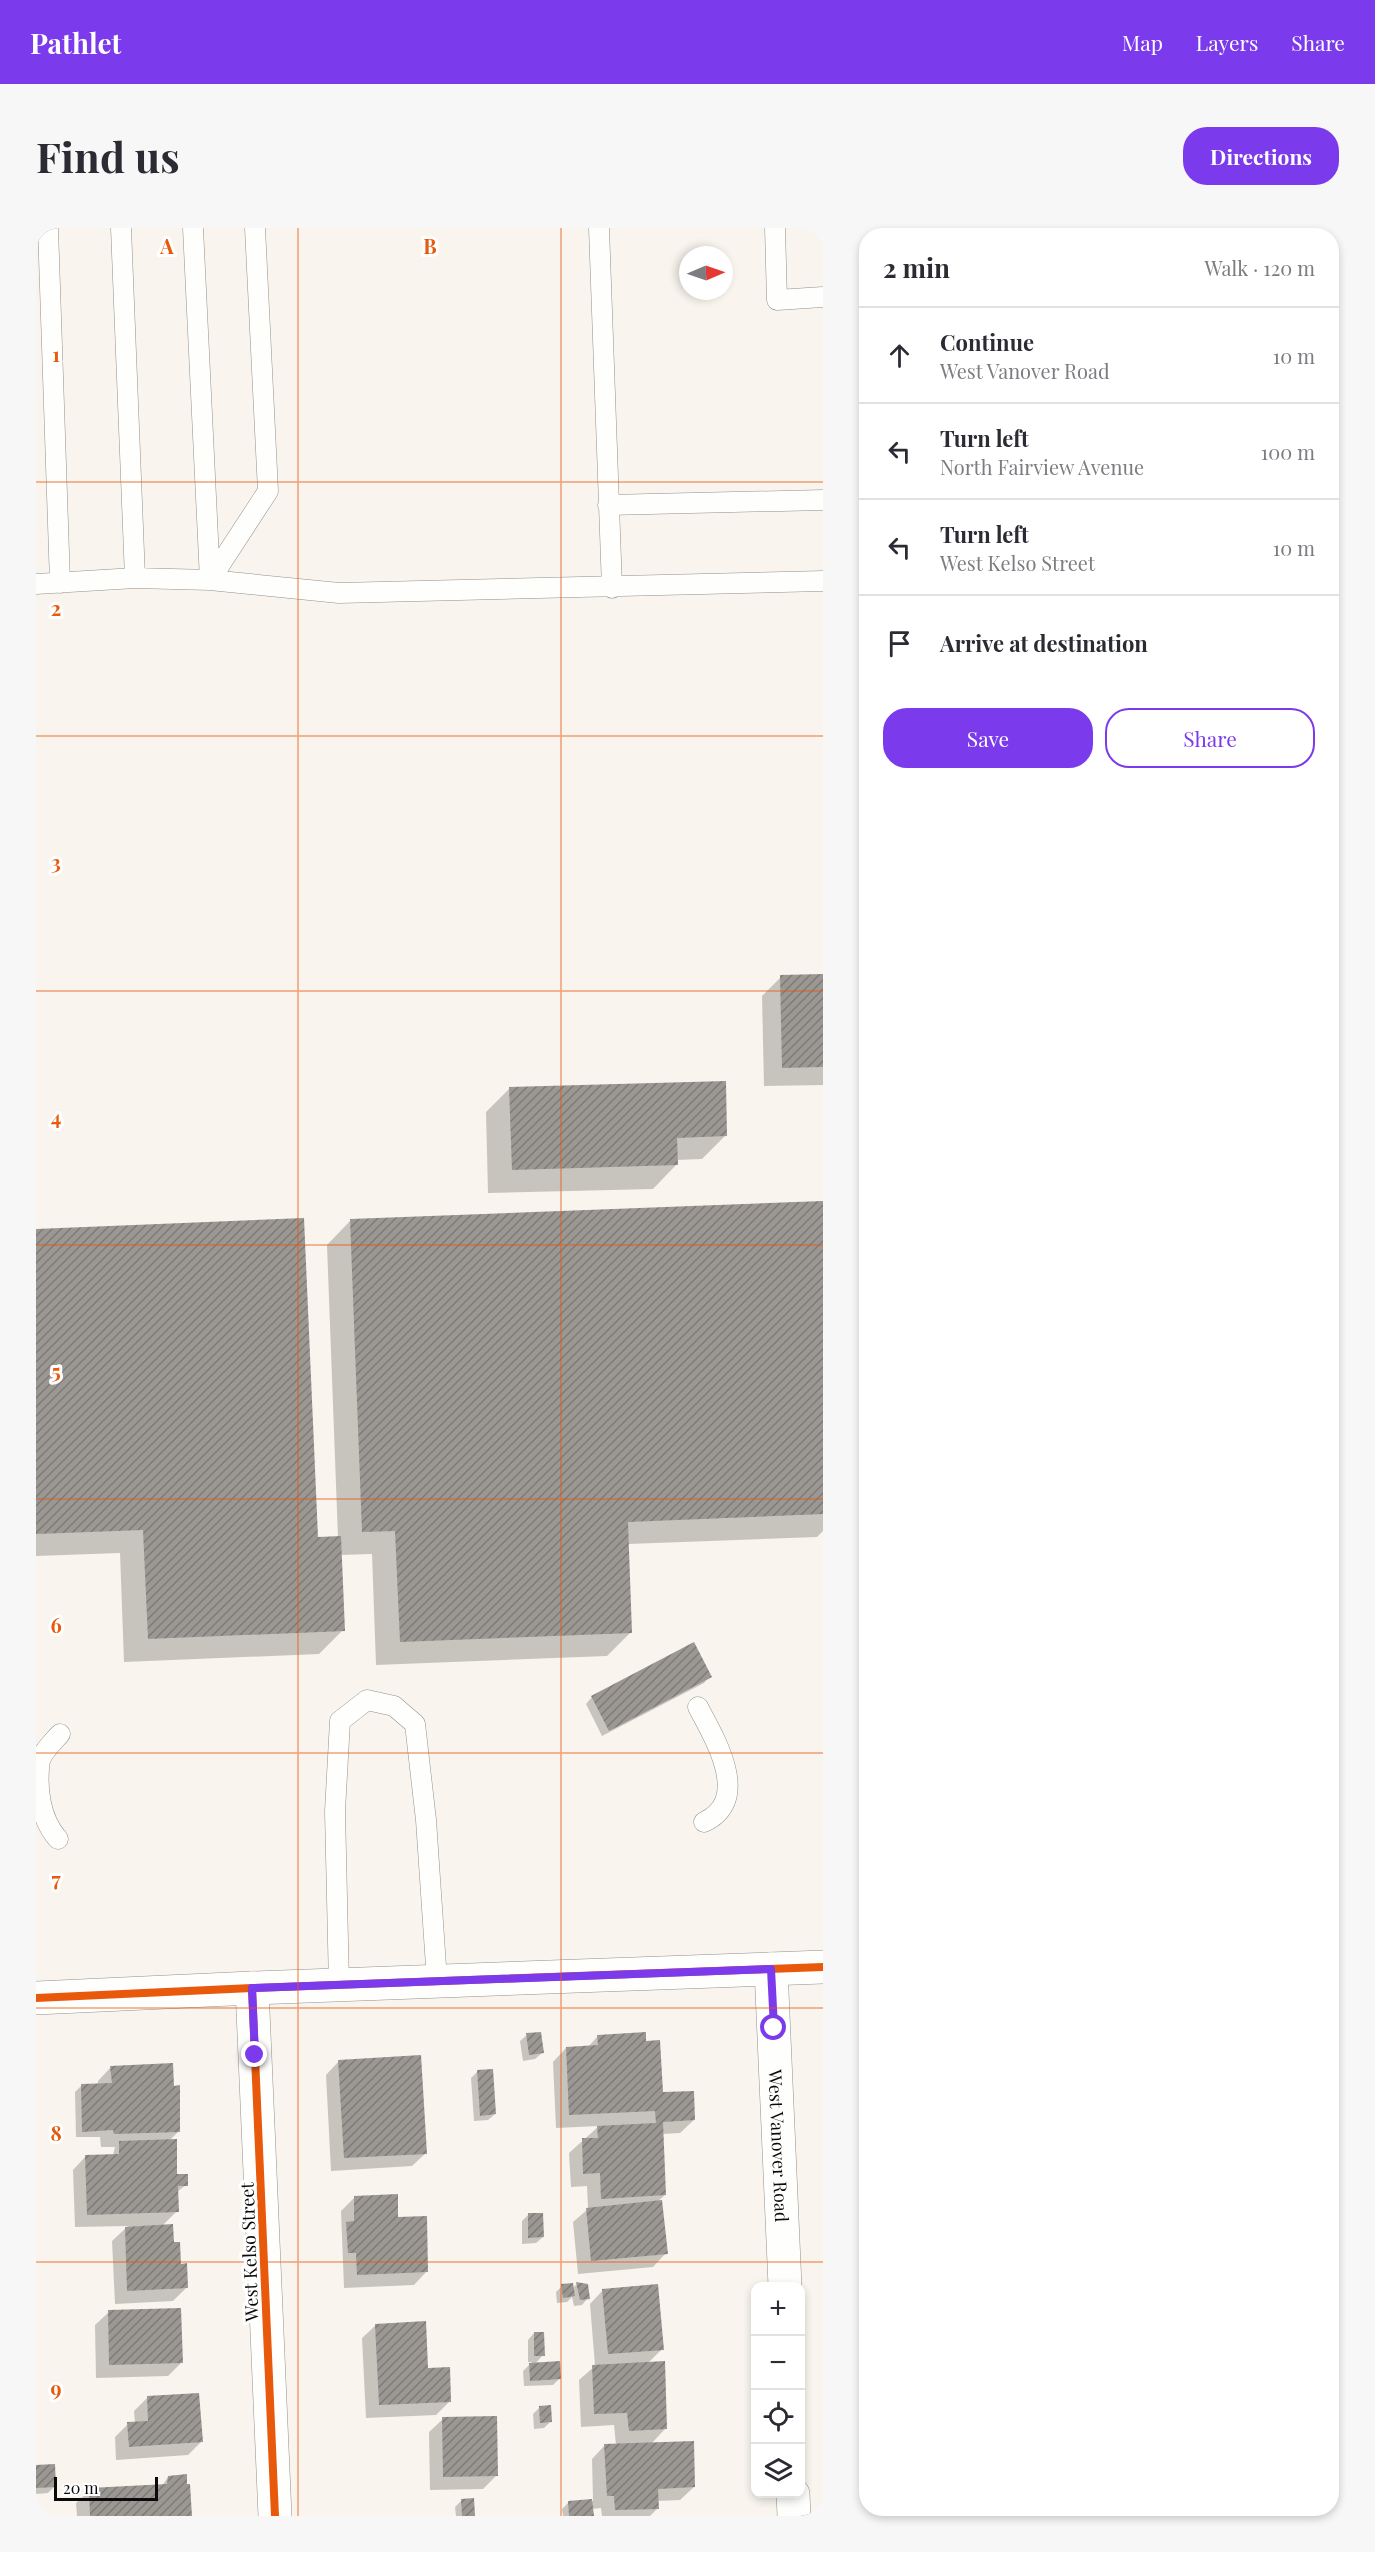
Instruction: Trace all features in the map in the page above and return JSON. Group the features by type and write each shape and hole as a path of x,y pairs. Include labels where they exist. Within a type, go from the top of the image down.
{"street":[{"path":"36,1998 823,1967"},
{"name":"West Vanover Road","path":"771,1969 785,2282"},
{"name":"West Kelso Street","path":"252,1988 275,2516"},
{"path":"793,2498 794,2516"}],"lane":[{"path":"48,228 60,583"},
{"path":"121,228 135,578"},
{"path":"193,228 210,580"},
{"path":"210,580 268,491 255,228"},
{"path":"599,228 612,588"},
{"path":"775,228 777,300 823,297"},
{"path":"608,505 823,500"},
{"path":"36,584 135,578 210,580 339,593 823,581"},
{"path":"339,1985 336,1811 340,1721 367,1700 394,1706 415,1724 426,1820 437,1981"},
{"path":"698,1707 714,1739 727,1779 724,1805 718,1813 704,1822"},
{"path":"58,1839 46,1827 38,1805 37,1783 39,1761 60,1734"}],"building":[{"path":"823,974 823,1067 782,1068 780,975"},
{"path":"726,1081 727,1136 677,1138 678,1165 512,1170 509,1087"},
{"path":"823,1201 823,1514 628,1522 632,1633 400,1642 395,1531 362,1532 350,1219"},
{"path":"304,1218 318,1537 341,1536 345,1631 148,1639 143,1530 36,1534 36,1229"},
{"path":"694,1642 712,1677 609,1731 591,1696"},
{"path":"541,2032 544,2053 529,2055 526,2033"},
{"path":"646,2032 646,2041 660,2040 663,2092 694,2091 695,2120 663,2122 666,2195 601,2199 600,2173 583,2174 582,2138 598,2138 597,2126 656,2123 655,2111 569,2115 566,2047 598,2045 597,2035"},
{"path":"421,2055 427,2154 344,2158 338,2060"},
{"path":"173,2063 174,2086 180,2085 180,2132 114,2134 113,2130 82,2132 81,2084 112,2083 110,2066"},
{"path":"493,2069 496,2114 480,2116 477,2070"},
{"path":"177,2139 177,2174 188,2174 188,2186 178,2186 179,2212 87,2215 85,2155 119,2154 119,2141"},
{"path":"398,2194 398,2217 427,2216 428,2272 357,2275 356,2253 348,2253 346,2222 354,2221 354,2196"},
{"path":"662,2200 668,2254 591,2261 586,2208"},
{"path":"528,2213 543,2213 544,2237 528,2238"},
{"path":"173,2224 174,2242 180,2242 181,2264 187,2263 188,2288 127,2291 125,2227"},
{"path":"576,2282 588,2284 590,2299 580,2300"},
{"path":"573,2283 575,2296 563,2298 561,2284"},
{"path":"658,2284 664,2350 608,2354 602,2289"},
{"path":"181,2308 183,2363 109,2365 108,2310"},
{"path":"426,2321 428,2368 450,2367 451,2402 379,2405 375,2324"},
{"path":"534,2332 544,2332 545,2356 534,2356"},
{"path":"560,2361 561,2379 530,2381 529,2363"},
{"path":"665,2361 667,2429 629,2431 627,2413 594,2414 592,2365"},
{"path":"199,2393 203,2442 129,2447 127,2422 148,2421 147,2396"},
{"path":"551,2405 552,2422 540,2423 539,2406"},
{"path":"497,2416 498,2476 443,2477 442,2417"},
{"path":"694,2441 695,2487 658,2489 659,2509 615,2510 614,2496 607,2496 604,2444"},
{"path":"55,2464 56,2487 36,2488 36,2465"},
{"path":"187,2474 192,2516 90,2516 89,2488 167,2484 168,2476"},
{"path":"474,2498 475,2516 462,2516 461,2499"},
{"path":"592,2499 594,2516 569,2516 568,2501"}],"cycle path":[{"path":"36,1998 823,1967"},
{"path":"252,1988 275,2516"}],"route":[{"path":"255,2055 252,1988 771,1969 774,2028"}]}
